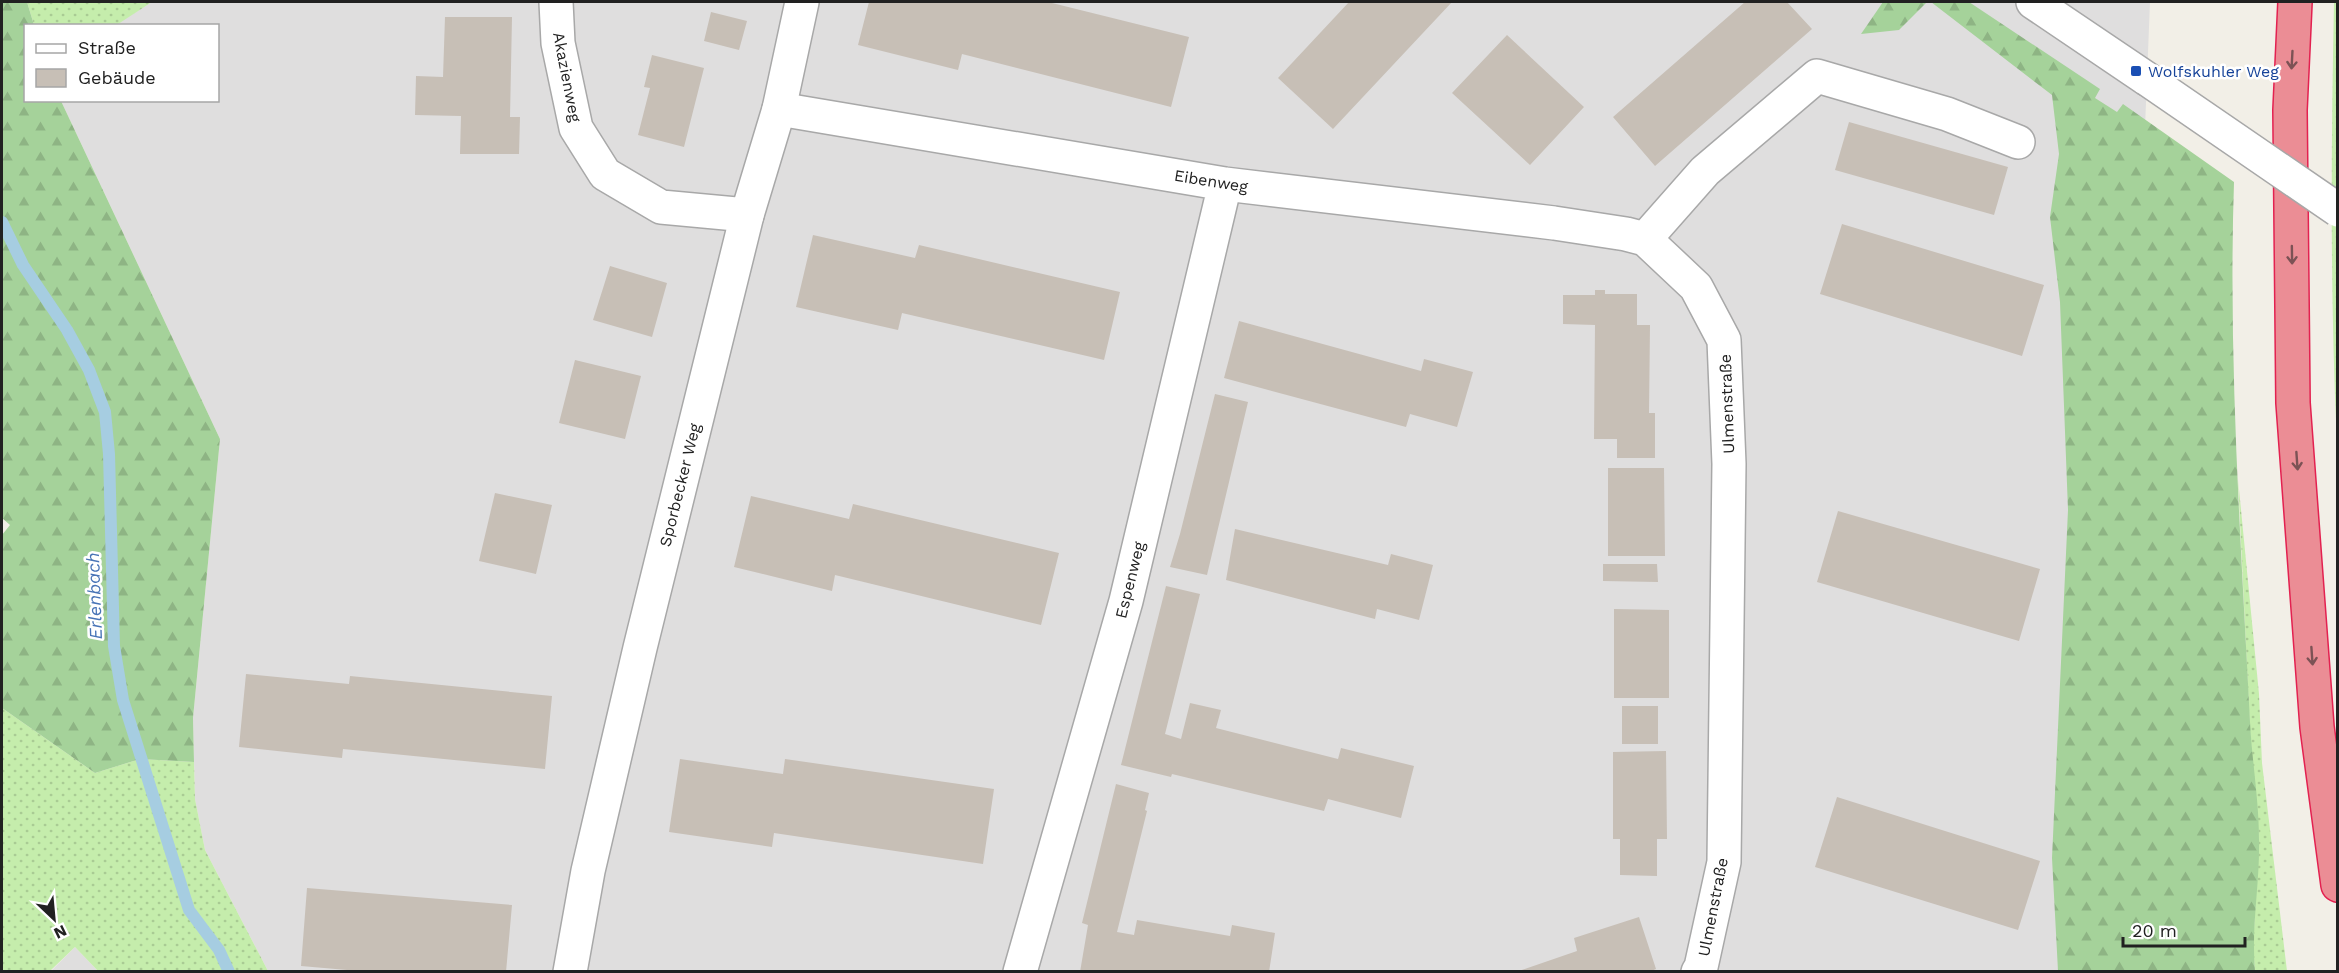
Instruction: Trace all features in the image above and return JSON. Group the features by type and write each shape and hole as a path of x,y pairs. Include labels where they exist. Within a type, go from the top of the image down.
{"highway":[{"path":"2295,2 2290,110 2293,403 2317,727 2337,885"}],"street":[{"name":"Akazienweg","path":"556,2 558,43 576,128 605,174 662,207 747,215"},
{"name":"Sporbecker Weg","path":"570,972 588,871 640,648 747,215 778,109 802,2"},
{"path":"2033,2 2337,210"},
{"path":"1645,239 1705,171 1817,76 1947,114 2018,142"},
{"name":"Eibenweg","path":"778,109 1225,184 1554,224 1626,234 1645,239"},
{"name":"Espenweg","path":"1020,972 1126,601 1225,184"},
{"name":"Ulmenstraße","path":"1645,239 1696,287 1724,340 1729,464 1724,862 1698,972"}],"shaded area":[{"path":"152,2 2150,2 2134,405 2102,971 268,971 205,850 195,799 193,718 220,439 61,102 219,102 219,24 117,24"},
{"path":"75,947 98,971 50,972"}],"green space":[{"path":"2,2 27,2 34,24 24,24 24,102 61,102 220,439 193,718 194,762 140,759 95,773 2,708 2,535 10,525 2,518"},
{"path":"27,2 152,2 118,24 34,24"},
{"path":"1883,2 1927,2 1899,30 1861,34"},
{"path":"1931,2 1969,2 2100,89 2095,98 2117,112 2123,104 2234,182 2233,317 2236,452 2250,722 2259,825 2254,938 2255,971 2058,971 2052,858 2068,510 2060,302 2050,217 2059,154 2052,95"},
{"path":"2334,2 2338,2 2337,444 2332,223"},
{"path":"2238,479 2259,694 2262,763 2287,971 2255,971 2253,947 2259,840 2250,731"},
{"path":"2,708 95,773 140,759 194,762 195,799 205,850 268,971 98,971 75,947 50,971 2,971"}],"building":[{"path":"869,2 1048,2 1189,37 1171,107 962,54 958,70 858,45"},
{"path":"1349,2 1452,2 1333,129 1278,78"},
{"path":"1745,2 1787,2 1812,29 1655,166 1613,117"},
{"path":"711,12 747,21 739,50 704,41"},
{"path":"445,17 512,17 510,117 520,117 519,154 460,154 461,116 415,115 416,76 443,77"},
{"path":"1507,35 1584,107 1530,165 1452,93"},
{"path":"652,55 704,68 684,147 638,135 650,88 644,87"},
{"path":"1849,122 2008,167 1994,215 1835,170"},
{"path":"1842,224 2044,285 2022,356 1820,294"},
{"path":"813,235 915,258 919,245 1120,292 1104,360 902,313 898,330 796,307"},
{"path":"610,266 667,283 652,337 593,320"},
{"path":"1595,290 1605,290 1605,294 1637,294 1637,325 1650,325 1649,413 1655,413 1655,458 1617,458 1617,439 1594,439 1595,325 1563,324 1563,295 1595,295"},
{"path":"1239,321 1421,371 1424,359 1473,372 1457,427 1410,414 1406,427 1224,378"},
{"path":"575,360 641,376 625,439 559,423"},
{"path":"1215,394 1248,402 1207,575 1170,567"},
{"path":"1608,468 1664,468 1665,556 1608,556"},
{"path":"495,493 552,505 536,574 479,561"},
{"path":"751,496 849,519 853,504 1059,553 1041,625 835,575 832,591 734,567"},
{"path":"1838,511 2040,569 2019,641 1817,582"},
{"path":"1235,529 1388,565 1391,554 1433,565 1419,620 1377,609 1375,619 1226,580"},
{"path":"1603,564 1657,564 1658,582 1603,581"},
{"path":"1166,586 1200,594 1165,734 1181,739 1190,703 1221,710 1216,728 1338,759 1341,748 1414,766 1401,818 1328,799 1324,811 1172,774 1171,777 1121,765"},
{"path":"1614,609 1669,610 1669,698 1614,698"},
{"path":"246,674 349,684 350,676 552,696 545,769 343,749 342,758 239,747"},
{"path":"1622,706 1658,706 1658,744 1622,744"},
{"path":"1666,751 1667,839 1657,839 1657,876 1620,875 1620,839 1613,839 1613,752"},
{"path":"680,759 783,774 785,759 994,789 983,864 774,833 772,847 669,832"},
{"path":"1116,784 1149,793 1145,810 1147,811 1117,932 1134,935 1137,920 1230,936 1232,925 1275,933 1269,972 1080,972 1088,925 1082,923"},
{"path":"1837,797 2040,861 2018,930 1815,867"},
{"path":"307,888 512,905 506,972 370,972 301,966"},
{"path":"1639,917 1656,969 1649,972 1516,972 1577,951 1574,938"}],"waterway":[{"name":"Erlenbach","path":"2,222 23,265 67,330 89,370 105,412 109,454 114,646 123,700 189,910 219,950 229,972"}],"place":[{"name":"Wolfskuhler Weg","path":"2136,71"}]}
